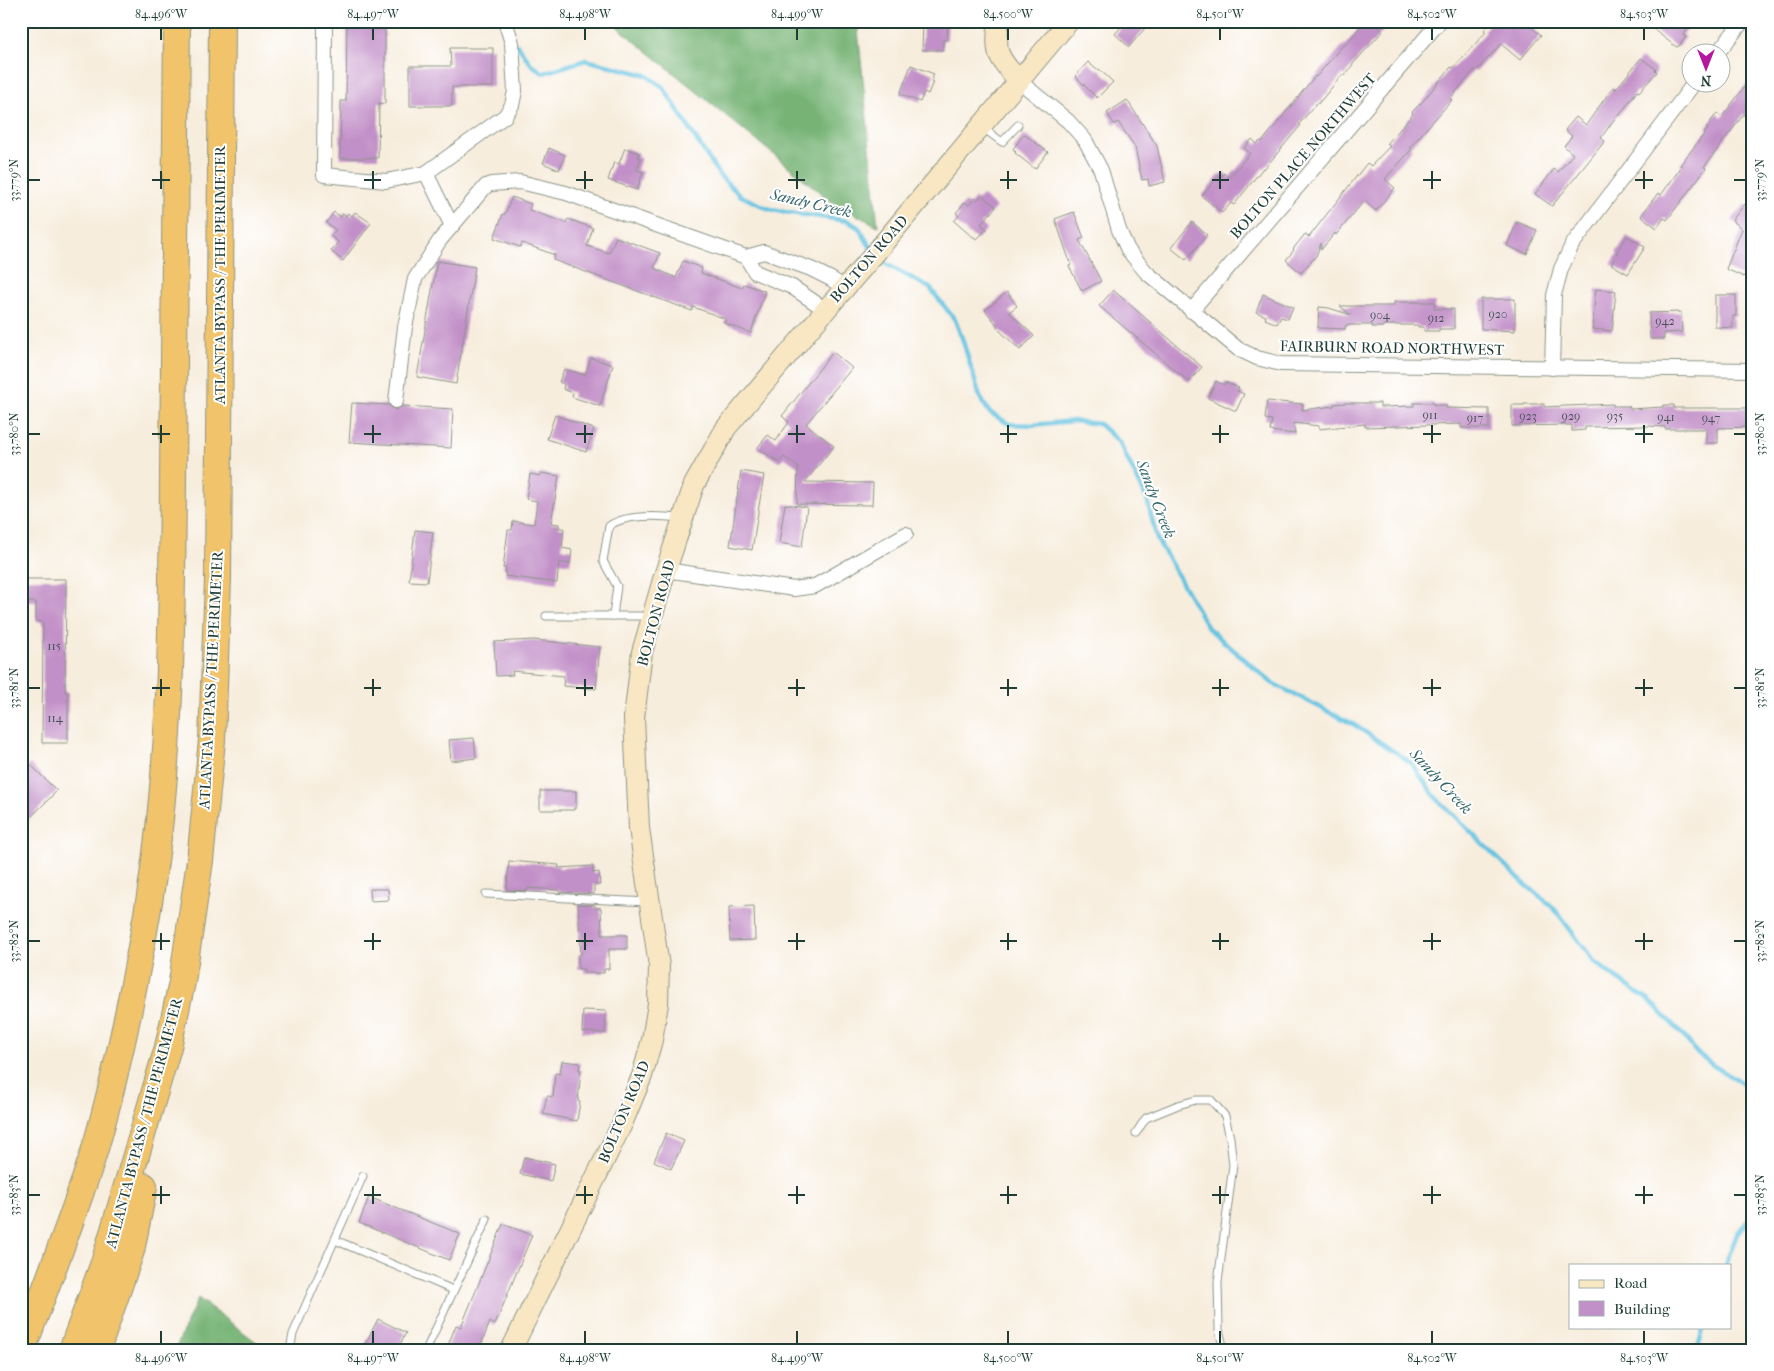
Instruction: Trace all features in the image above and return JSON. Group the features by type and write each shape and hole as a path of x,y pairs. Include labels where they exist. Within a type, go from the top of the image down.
{"highway":[{"path":"22,1350 68,1231 94,1150 118,1057 148,911 163,795 169,709 172,594 177,21"},
{"name":"ATLANTA BYPASS / THE PERIMETER","path":"72,1350 105,1260 168,1047 182,982 201,853 212,740 218,580 222,21"},
{"path":"97,1350 130,1251 152,1150 168,1047"},
{"path":"21,1306 68,1231"}],"street":[{"path":"325,21 324,175 386,181 426,174 505,116 512,105 515,91 512,42 505,21"},
{"path":"999,21 996,40 997,52 1002,62 1019,81"},
{"name":"BOLTON ROAD","path":"512,1350 622,1124 642,1076 652,1040 658,1004 659,966 639,828 634,718 642,652 694,485 726,428 1069,21"},
{"name":"BOLTON PLACE NORTHWEST","path":"1191,311 1440,21"},
{"path":"1726,42 1743,21"},
{"name":"FAIRBURN ROAD NORTHWEST","path":"1019,81 1068,122 1085,140 1101,170 1119,230 1128,250 1146,272 1238,349 1257,358 1281,364 1753,370"},
{"path":"1552,368 1554,295 1561,269 1572,245 1687,92"},
{"path":"426,174 452,226"},
{"path":"396,401 404,327 415,278 440,240 486,186 491,184 520,182 566,192 746,257 764,252 832,279 845,288"},
{"path":"746,257 754,272 788,285 826,310"},
{"path":"788,285 797,264"},
{"path":"666,570 794,589 815,586 906,534"}],"lane":[{"path":"981,126 1002,142 1018,125"},
{"path":"613,616 617,586 603,561 609,526 615,521 627,519 667,517 683,519"},
{"path":"546,616 653,616"},
{"path":"486,894 650,902"},
{"path":"1136,1134 1146,1118 1178,1104 1196,1100 1211,1100 1224,1116 1230,1138 1233,1165 1218,1282 1219,1330 1224,1350"},
{"path":"290,1350 293,1334 363,1176"},
{"path":"426,1350 487,1220"},
{"path":"335,1240 453,1290"}],"green space":[{"path":"610,21 857,21 878,226 833,203"},
{"path":"198,1298 267,1350 175,1350"}],"building":[{"path":"347,21 385,21 385,104 379,103 378,158 340,158 341,101 346,101"},
{"path":"923,21 948,21 947,40 943,40 943,50 922,50"},
{"path":"1126,21 1151,21 1129,47 1115,34"},
{"path":"1365,21 1372,21 1383,31 1353,64 1345,76 1343,74 1299,124 1301,125 1263,168 1234,205 1231,203 1222,213 1202,196 1220,174 1222,176 1224,173 1229,178 1250,153 1244,148 1252,139 1257,144 1260,141 1262,142 1315,76"},
{"path":"1492,21 1524,21 1541,35 1520,60 1501,44 1476,71 1474,70 1450,99 1452,100 1410,147 1412,149 1385,179 1395,188 1376,211 1364,201 1321,250 1321,243 1316,256 1301,273 1286,260 1293,249 1305,234 1309,237 1367,163 1371,166 1390,146 1387,144 1413,114 1412,112 1451,67 1453,68 1486,32 1484,30"},
{"path":"1659,21 1695,21 1683,35 1686,37 1678,47 1653,29"},
{"path":"450,48 493,48 493,87 452,87 452,106 410,106 410,66 451,66"},
{"path":"1641,58 1656,69 1657,72 1639,92 1637,91 1619,116 1618,114 1601,138 1605,141 1552,206 1535,194 1554,169 1558,172 1573,154 1564,146 1572,136 1565,130 1576,117 1586,125 1613,87 1616,89"},
{"path":"1088,62 1113,82 1097,98 1075,76"},
{"path":"911,65 934,74 928,94 924,92 920,102 900,94"},
{"path":"1753,75 1753,109 1748,116 1744,114 1667,220 1664,218 1657,228 1641,216 1658,193 1661,195 1682,166 1680,165 1708,129 1706,128 1717,113 1722,117"},
{"path":"1127,100 1157,146 1165,182 1149,186 1148,179 1142,180 1135,147 1118,122 1114,124 1107,113"},
{"path":"1024,134 1048,152 1035,169 1015,153 1013,149"},
{"path":"549,148 565,155 559,170 543,163"},
{"path":"625,148 639,153 638,157 641,158 637,170 643,172 637,190 608,180 614,162 619,164"},
{"path":"982,195 996,207 981,224 987,229 977,239 954,221 959,216 956,213 965,202 969,205 975,198 977,200"},
{"path":"512,197 531,204 529,210 566,223 568,219 593,228 587,246 609,253 616,237 660,253 654,268 676,278 683,261 702,268 701,273 742,288 744,284 765,291 751,333 724,323 726,319 693,307 692,311 553,260 555,255 522,243 520,247 494,238"},
{"path":"1745,204 1751,209 1753,205 1753,256 1744,277 1726,269 1742,229 1732,220"},
{"path":"334,212 341,217 343,213 346,216 348,213 352,216 355,212 371,223 343,261 331,251 338,242 331,236 336,230 326,223"},
{"path":"1074,212 1084,238 1079,240 1101,281 1082,291 1069,266 1071,265 1055,219"},
{"path":"1192,222 1207,235 1186,260 1171,248"},
{"path":"1517,222 1537,230 1527,254 1507,246"},
{"path":"1627,236 1645,247 1628,274 1611,264"},
{"path":"437,261 475,267 456,384 417,377"},
{"path":"1596,289 1616,291 1612,331 1592,329"},
{"path":"1113,290 1202,367 1189,382 1099,306"},
{"path":"1007,292 1017,306 1009,312 1034,336 1020,350 997,328 998,326 985,310"},
{"path":"1263,294 1293,307 1288,319 1281,317 1277,324 1265,319 1266,316 1256,312"},
{"path":"1715,295 1736,295 1736,316 1733,316 1733,328 1715,327"},
{"path":"1481,299 1515,299 1515,331 1481,329"},
{"path":"1394,302 1435,302 1434,309 1454,309 1454,329 1424,331 1424,327 1418,327 1418,325 1383,325 1383,327 1372,327 1372,325 1346,325 1345,329 1318,328 1319,307 1351,315 1340,306 1394,306"},
{"path":"1681,312 1682,332 1664,333 1664,339 1650,339 1649,313"},
{"path":"833,352 852,368 806,424 834,446 805,482 873,483 872,505 797,504 798,467 784,457 779,462 757,448 768,435 776,441 789,422 782,416"},
{"path":"591,358 613,365 600,406 572,397 573,393 563,389 564,384 559,382 564,369 585,375"},
{"path":"1216,381 1224,385 1225,382 1239,388 1237,391 1244,394 1236,411 1208,398"},
{"path":"1267,401 1303,404 1302,410 1346,403 1380,403 1380,407 1414,406 1414,403 1434,403 1434,405 1446,405 1446,408 1489,409 1489,428 1461,428 1461,424 1365,427 1365,424 1319,429 1319,426 1293,423 1295,434 1270,431 1272,420 1265,419"},
{"path":"352,403 389,405 395,410 403,406 453,409 451,448 349,442"},
{"path":"1544,404 1544,407 1613,404 1613,406 1629,406 1630,409 1663,407 1663,405 1674,405 1674,408 1753,408 1753,427 1718,428 1718,443 1706,443 1706,429 1665,429 1665,427 1648,426 1585,427 1585,430 1572,431 1572,425 1512,426 1512,405"},
{"path":"555,415 594,429 586,452 547,439"},
{"path":"741,471 764,475 752,550 730,546"},
{"path":"541,473 559,476 551,523 559,524 559,528 564,528 562,548 572,550 570,564 559,562 557,583 505,576 506,568 503,568 508,530 512,530 513,521 534,524 537,501 526,499 530,474 540,476"},
{"path":"785,504 807,507 802,547 779,543"},
{"path":"415,530 433,532 427,582 409,581"},
{"path":"21,579 66,579 65,692 68,692 68,743 42,743 43,622 36,621 36,602 21,602"},
{"path":"534,640 600,647 596,689 563,686 564,676 512,671 513,675 496,676 494,642"},
{"path":"474,738 476,758 451,761 449,740"},
{"path":"30,764 57,791 21,827 21,772"},
{"path":"540,791 576,791 576,808 574,810 540,810"},
{"path":"509,861 559,865 558,868 593,866 593,873 599,872 600,885 594,885 594,894 528,888 527,891 507,890"},
{"path":"370,889 388,889 389,900 371,901"},
{"path":"578,904 595,905 595,908 601,908 602,935 627,935 627,949 609,949 609,969 604,969 604,973 584,973 584,969 578,969 578,955 581,955"},
{"path":"754,906 755,940 730,941 729,907"},
{"path":"583,1010 606,1011 605,1033 582,1032"},
{"path":"562,1061 580,1063 578,1101 580,1102 577,1121 543,1114 547,1096 553,1097 555,1073 560,1074"},
{"path":"666,1133 684,1141 671,1169 654,1161"},
{"path":"524,1157 555,1164 551,1181 520,1174"},
{"path":"369,1197 460,1234 449,1260 359,1223"},
{"path":"503,1224 532,1235 495,1325 490,1322 479,1350 446,1350 456,1325 461,1327"},
{"path":"378,1319 406,1333 397,1350 362,1350"}],"waterway":[{"name":"Sandy Creek","path":"517,45 531,64 543,73 586,60 646,75 663,87 719,175 741,196 778,211 848,221 859,228 871,248"},
{"name":"Sandy Creek","path":"880,257 886,264 930,288 955,320 980,397 989,412 1009,424 1032,425 1073,421 1099,424 1119,442 1147,499 1157,539 1208,628 1272,683 1353,724 1410,762 1437,799 1519,879 1553,907 1594,961 1650,1001 1682,1034 1696,1052 1714,1066 1753,1090"},
{"path":"1725,1264 1737,1234 1753,1214"},
{"path":"1697,1350 1704,1328"}]}
